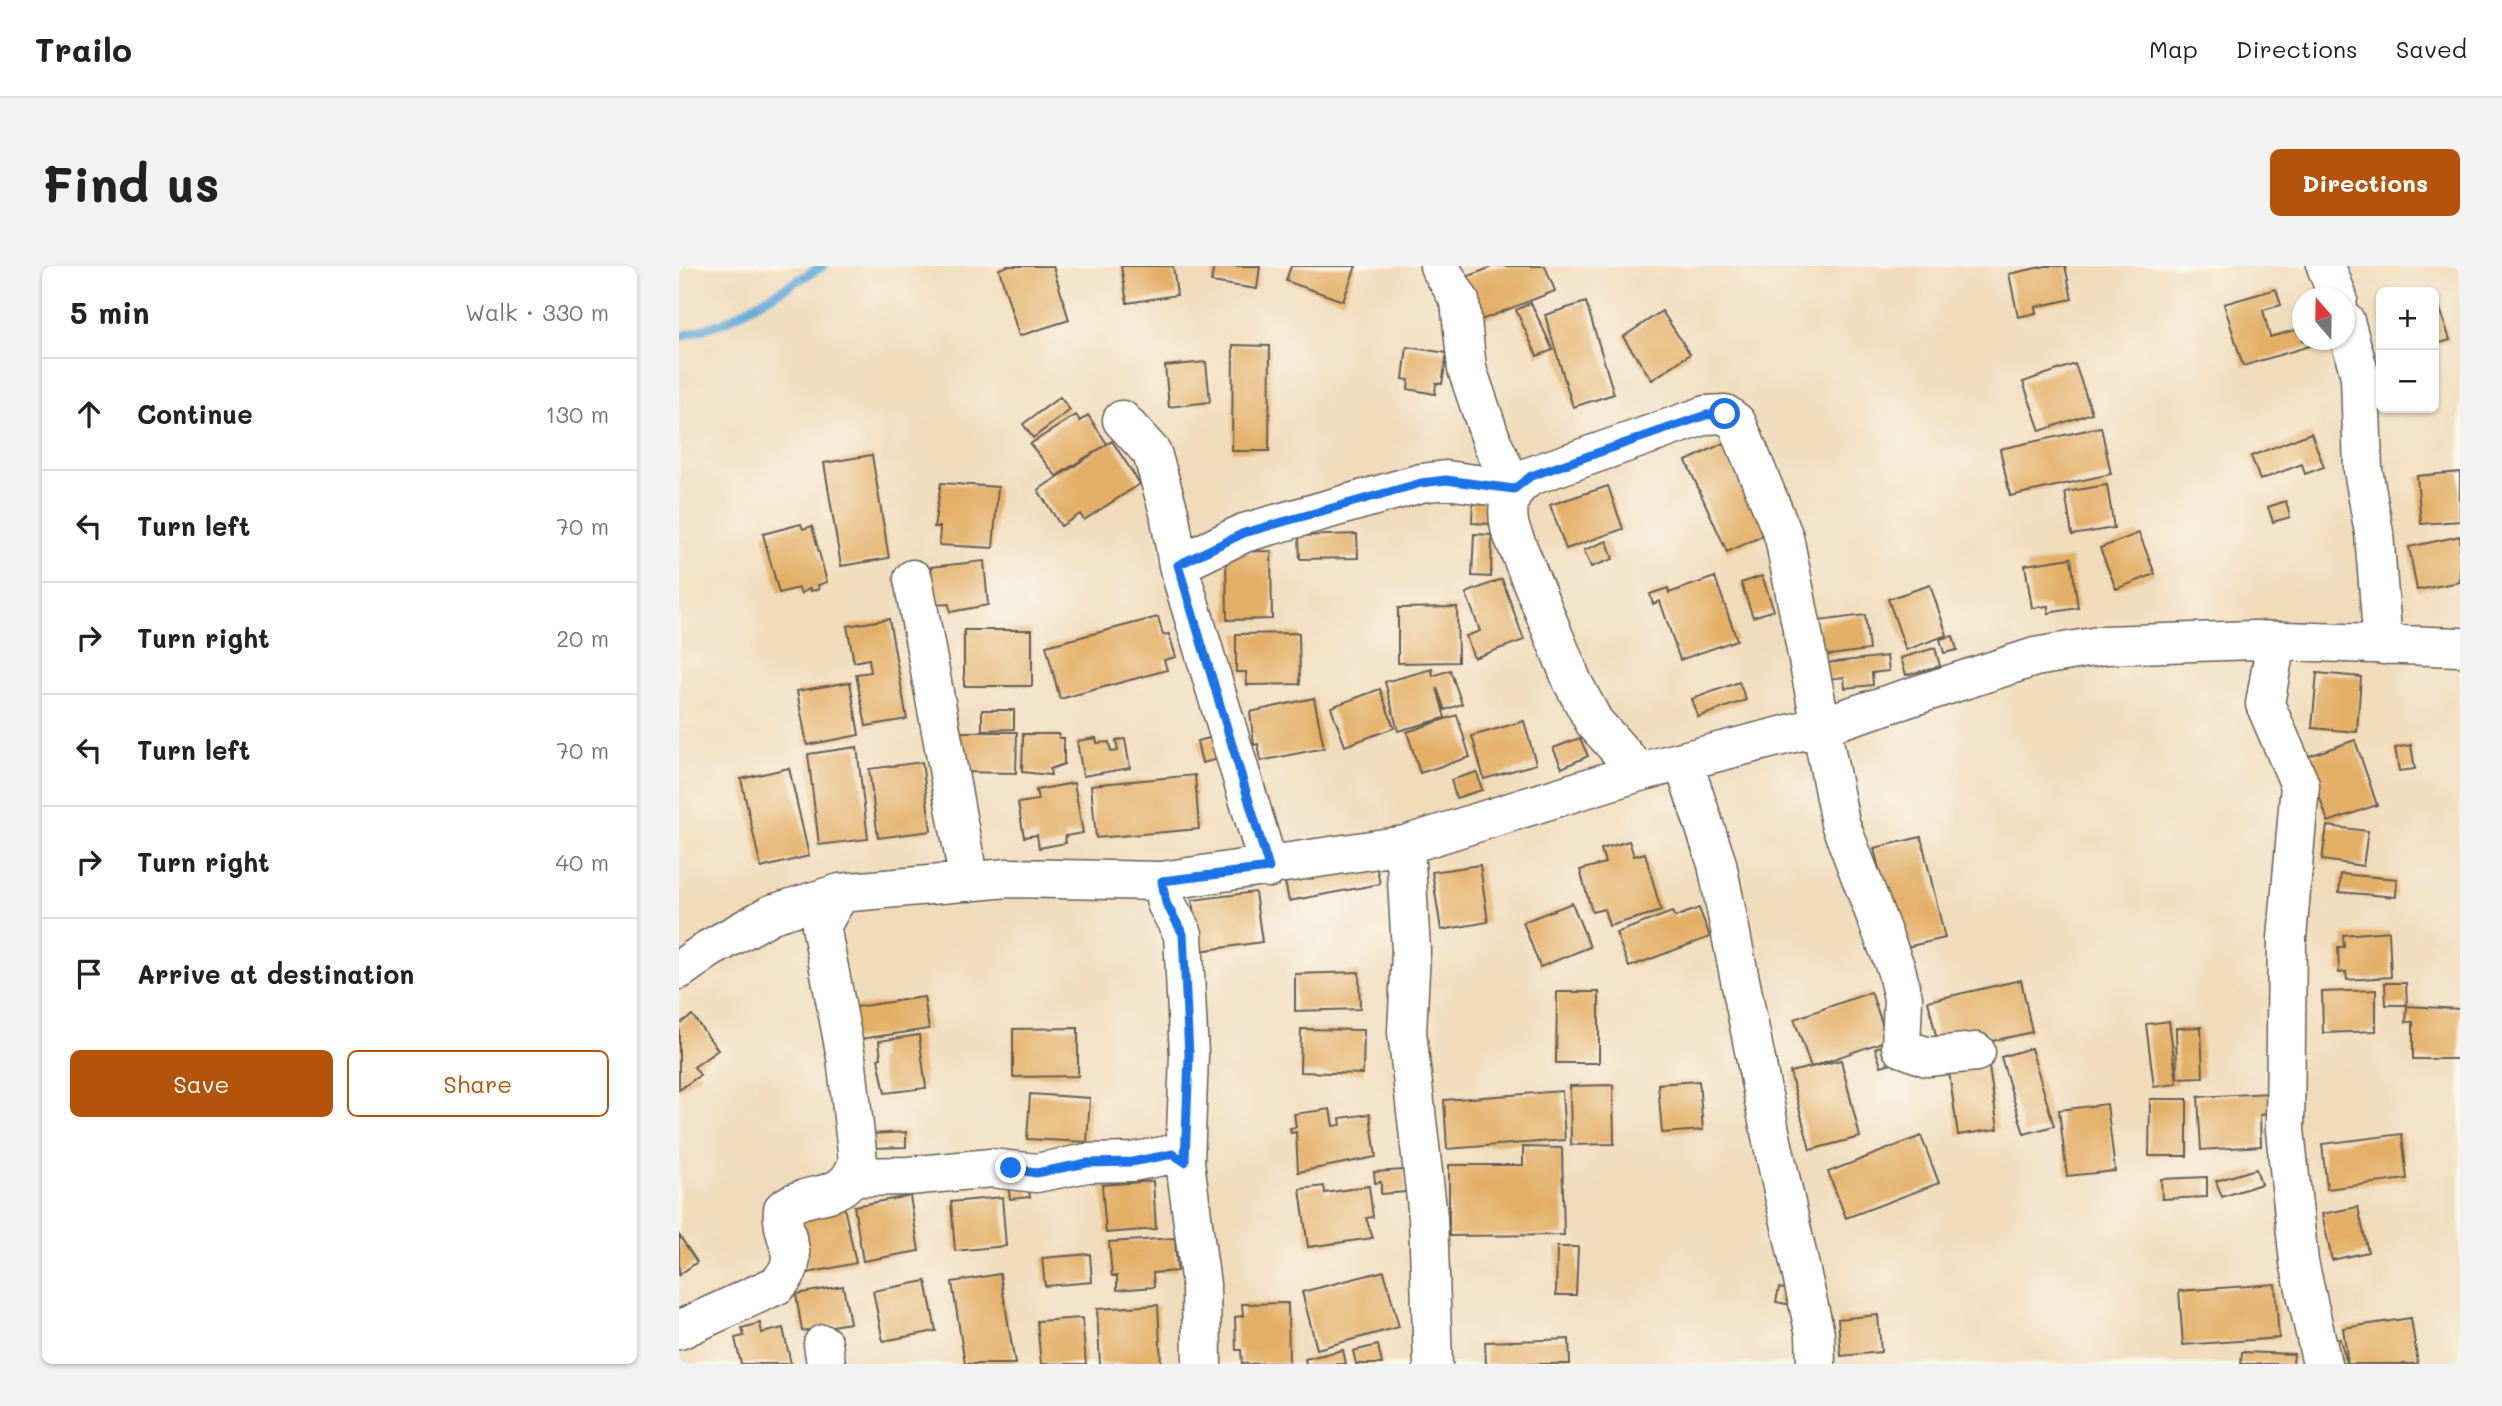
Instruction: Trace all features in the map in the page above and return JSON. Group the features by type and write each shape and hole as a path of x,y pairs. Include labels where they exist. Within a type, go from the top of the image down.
{"street":[{"path":"1439,266 1460,301 1467,369 1493,444 1514,489"},
{"path":"2326,266 2334,287"},
{"path":"2352,350 2360,376 2363,470 2374,533 2383,645"},
{"path":"1639,772 1594,722 1573,683 1510,528 1507,512 1514,489 1531,476 1706,415 1725,414 1737,423 1784,537 1840,823 1895,969 1903,998 1901,1047 1927,1057 1976,1052"},
{"path":"1122,420 1152,453 1169,512 1178,565 1269,868"},
{"path":"1178,565 1244,533 1421,483 1446,480 1514,489"},
{"path":"913,579 969,882"},
{"path":"2276,641 2265,704 2300,785 2287,938 2285,1130 2299,1262 2322,1364"},
{"path":"679,970 709,949 772,915 840,893 1008,878 1162,881 1269,868 1405,845 1639,772 1821,726 2035,657 2105,645 2276,641 2460,647"},
{"path":"1683,761 1717,864 1772,1141 1815,1334 1816,1364"},
{"path":"1405,845 1411,951 1407,1032 1427,1217 1433,1364"},
{"path":"1162,881 1166,903 1183,934 1189,1055 1185,1162 1201,1285 1202,1364"},
{"path":"679,1330 778,1284 788,1274 793,1260 783,1209 790,1204 840,1191 853,1177 858,1161 846,1057 821,926 840,893"},
{"path":"853,1177 909,1176 991,1168 1036,1173 1087,1163 1132,1162 1173,1154 1185,1162"}],"building":[{"path":"1007,266 1053,266 1069,320 1019,336 999,269"},
{"path":"1121,266 1173,266 1177,295 1127,303"},
{"path":"1214,266 1260,266 1257,289 1211,282"},
{"path":"1291,266 1356,266 1343,301 1286,281"},
{"path":"1494,266 1545,266 1555,291 1476,322 1459,280"},
{"path":"2046,266 2065,266 2072,299 2035,307 2036,313 2018,317 2009,274"},
{"path":"2276,289 2281,305 2263,310 2270,337 2292,331 2292,350 2296,350 2243,366 2224,304"},
{"path":"1586,302 1614,394 1573,407 1545,315"},
{"path":"1531,303 1553,350 1537,356 1516,310"},
{"path":"2439,305 2450,340 2439,343"},
{"path":"1662,311 1690,354 1652,380 1623,337"},
{"path":"1233,345 1270,346 1269,451 1232,451"},
{"path":"1407,347 1447,353 1442,384 1436,383 1435,394 1408,389 1409,380 1403,379"},
{"path":"1206,362 1210,402 1169,407 1165,366"},
{"path":"2075,364 2092,413 2040,431 2023,382"},
{"path":"1060,397 1070,410 1033,438 1023,424"},
{"path":"1076,415 1080,421 1088,415 1107,444 1056,476 1030,444"},
{"path":"2101,427 2111,474 2010,496 2000,449"},
{"path":"2311,433 2324,467 2305,474 2302,464 2260,480 2251,456"},
{"path":"1732,439 1774,531 1727,552 1686,461"},
{"path":"1112,441 1140,484 1084,520 1080,514 1061,526 1038,490"},
{"path":"872,455 889,558 841,566 824,463"},
{"path":"2460,472 2460,521 2421,524 2417,476"},
{"path":"941,483 998,487 993,548 939,545 940,527 934,527"},
{"path":"2107,485 2114,528 2072,535 2065,492"},
{"path":"1608,486 1623,529 1566,549 1550,505"},
{"path":"1473,495 1493,496 1492,524 1472,523"},
{"path":"2286,501 2290,517 2273,522 2268,507"},
{"path":"801,524 803,529 812,526 827,582 818,585 819,589 811,591 810,588 801,594 799,588 779,593 763,534"},
{"path":"2139,533 2155,574 2116,589 2100,548"},
{"path":"1357,534 1358,558 1300,559 1299,536"},
{"path":"1474,534 1492,535 1491,577 1472,576"},
{"path":"2460,536 2460,582 2417,590 2409,547"},
{"path":"1607,541 1613,559 1591,567 1584,550"},
{"path":"1271,551 1272,619 1227,620 1226,552"},
{"path":"2071,558 2078,608 2048,613 2048,606 2032,608 2025,565"},
{"path":"984,561 988,605 950,612 949,604 935,605 931,567"},
{"path":"1762,576 1774,610 1753,617 1741,583"},
{"path":"1715,577 1737,640 1680,660 1660,601 1653,604 1650,594 1668,588 1669,593"},
{"path":"1502,579 1524,640 1474,658 1466,636 1480,631 1466,593"},
{"path":"1930,585 1947,635 1906,650 1888,599"},
{"path":"1457,607 1458,662 1398,663 1398,608"},
{"path":"1865,615 1869,650 1822,656 1818,621"},
{"path":"1158,617 1163,635 1169,634 1176,657 1164,660 1167,670 1060,699 1046,646"},
{"path":"889,619 907,719 866,726 856,674 871,672 869,659 854,662 847,626"},
{"path":"964,630 1032,630 1032,686 964,686"},
{"path":"1299,633 1300,684 1247,685 1246,672 1236,672 1236,634"},
{"path":"1953,636 1957,650 1944,653 1940,639"},
{"path":"1935,648 1940,666 1906,675 1901,658"},
{"path":"1887,656 1889,671 1872,673 1873,685 1845,688 1844,677 1819,680 1818,664"},
{"path":"1432,669 1433,676 1450,670 1462,704 1445,710 1437,688 1445,718 1398,731 1385,682"},
{"path":"2317,673 2361,677 2357,732 2312,728"},
{"path":"850,682 859,735 807,745 797,691"},
{"path":"1739,682 1746,700 1698,717 1692,699"},
{"path":"1380,689 1394,728 1345,746 1331,707"},
{"path":"1314,698 1324,748 1261,761 1258,744 1254,745 1250,712"},
{"path":"982,710 1014,710 1014,729 982,730"},
{"path":"1457,715 1470,757 1420,773 1407,732"},
{"path":"1524,721 1536,764 1484,779 1472,736"},
{"path":"958,732 1017,732 1016,773 958,772"},
{"path":"1023,734 1059,734 1059,738 1064,738 1064,764 1050,769 1051,775 1022,772"},
{"path":"1214,737 1219,759 1202,763 1197,741"},
{"path":"1096,738 1097,743 1109,742 1111,752 1118,751 1116,740 1125,739 1130,768 1083,776 1077,741"},
{"path":"1580,738 1588,756 1562,768 1553,748"},
{"path":"2355,740 2377,805 2328,822 2306,757"},
{"path":"2411,745 2415,769 2399,771 2395,748"},
{"path":"857,747 868,839 819,845 808,754"},
{"path":"922,762 931,831 878,838 869,769"},
{"path":"789,768 809,856 761,868 741,779"},
{"path":"1477,772 1482,790 1456,798 1451,780"},
{"path":"1195,775 1199,829 1096,838 1091,785"},
{"path":"1074,783 1083,833 1065,836 1066,843 1039,848 1037,835 1024,837 1018,803 1038,800 1036,790"},
{"path":"2327,826 2368,831 2363,866 2322,860"},
{"path":"1921,837 1945,938 1898,949 1874,848"},
{"path":"1629,841 1634,856 1645,853 1661,911 1609,926 1604,909 1592,912 1580,870 1605,863 1601,849"},
{"path":"1375,860 1380,884 1289,901 1284,877"},
{"path":"1480,865 1488,922 1441,930 1432,872"},
{"path":"2341,874 2397,879 2396,897 2339,892"},
{"path":"1255,892 1262,942 1199,951 1192,900"},
{"path":"1572,903 1590,947 1540,967 1523,922"},
{"path":"1699,908 1710,937 1629,967 1616,933 1672,912 1675,917"},
{"path":"2389,931 2391,977 2347,980 2346,972 2339,973 2338,947 2344,947 2343,935"},
{"path":"1359,972 1360,1009 1295,1011 1295,974"},
{"path":"2021,980 2032,1032 1940,1053 1928,1001"},
{"path":"2385,983 2406,983 2407,1005 2386,1005"},
{"path":"2376,990 2376,1031 2323,1033 2322,992"},
{"path":"1557,992 1599,992 1599,1063 1556,1063"},
{"path":"1871,992 1888,1040 1811,1067 1794,1019"},
{"path":"924,997 929,1029 853,1040 849,1008"},
{"path":"2407,1006 2460,1009 2460,1059 2413,1059 2413,1022 2406,1022"},
{"path":"692,1015 718,1050 694,1067 700,1075 679,1090 679,1024"},
{"path":"2169,1021 2177,1084 2154,1087 2146,1024"},
{"path":"2201,1027 2203,1077 2177,1078 2176,1028"},
{"path":"1078,1028 1078,1076 1013,1077 1013,1029"},
{"path":"1301,1029 1364,1030 1363,1074 1300,1072"},
{"path":"919,1035 926,1088 885,1093 878,1059 881,1058 879,1041"},
{"path":"1896,1041 1902,1060 1881,1066 1875,1048"},
{"path":"2031,1048 2054,1126 2024,1134 2001,1057"},
{"path":"1841,1060 1860,1137 1810,1150 1790,1072"},
{"path":"1989,1067 1998,1129 1958,1135 1949,1072"},
{"path":"1699,1081 1703,1130 1662,1133 1658,1084"},
{"path":"1613,1085 1614,1144 1571,1145 1570,1086"},
{"path":"1562,1091 1565,1140 1447,1149 1444,1100"},
{"path":"2269,1093 2270,1114 2260,1115 2261,1146 2201,1150 2198,1097"},
{"path":"1030,1094 1090,1098 1087,1142 1027,1139"},
{"path":"2150,1099 2187,1099 2187,1156 2149,1156"},
{"path":"2107,1104 2115,1171 2067,1176 2059,1110"},
{"path":"1330,1109 1333,1126 1341,1125 1340,1118 1370,1114 1376,1157 1298,1172 1296,1132 1291,1133 1290,1128 1296,1127 1294,1114"},
{"path":"906,1132 906,1147 872,1148 871,1134"},
{"path":"2402,1134 2407,1179 2327,1189 2322,1144"},
{"path":"1921,1136 1939,1183 1846,1218 1828,1172"},
{"path":"1523,1147 1562,1148 1564,1235 1449,1236 1449,1165 1523,1165"},
{"path":"2256,1169 2261,1184 2222,1197 2216,1181"},
{"path":"1404,1170 1406,1192 1381,1194 1381,1182 1375,1183 1374,1172"},
{"path":"1027,1175 1030,1197 1010,1199 1007,1178"},
{"path":"2207,1177 2207,1197 2162,1199 2161,1179"},
{"path":"1153,1181 1156,1229 1106,1233 1102,1185"},
{"path":"1324,1186 1325,1193 1369,1186 1373,1217 1366,1218 1373,1238 1308,1247 1300,1189"},
{"path":"910,1196 919,1251 863,1261 854,1206"},
{"path":"1002,1197 1006,1246 955,1251 951,1202"},
{"path":"843,1202 856,1263 808,1273 795,1213"},
{"path":"2358,1207 2368,1252 2332,1260 2322,1214"},
{"path":"679,1235 697,1262 679,1275"},
{"path":"1175,1238 1177,1271 1153,1273 1154,1287 1117,1290 1117,1276 1112,1276 1109,1242"},
{"path":"1557,1247 1578,1247 1576,1295 1556,1295"},
{"path":"1090,1254 1092,1282 1045,1286 1042,1258"},
{"path":"1384,1271 1399,1327 1317,1349 1302,1292"},
{"path":"1000,1274 1015,1364 965,1364 952,1282"},
{"path":"926,1281 936,1331 883,1341 873,1291"},
{"path":"2275,1284 2279,1338 2183,1345 2179,1291"},
{"path":"843,1286 850,1323 802,1331 796,1294"},
{"path":"1779,1288 1795,1291 1792,1305 1776,1302"},
{"path":"1288,1303 1289,1363 1242,1364 1241,1350 1236,1350 1235,1317 1243,1316 1242,1304"},
{"path":"1158,1305 1161,1364 1100,1364 1097,1309"},
{"path":"1878,1315 1881,1352 1841,1356 1838,1319"},
{"path":"1082,1318 1086,1364 1041,1364 1037,1321"},
{"path":"2411,1318 2418,1364 2348,1364 2343,1328"},
{"path":"760,1323 762,1333 783,1328 791,1364 741,1364 735,1338 744,1336 742,1328"},
{"path":"1569,1339 1570,1364 1486,1364 1485,1342"},
{"path":"2340,1339 2347,1363 2334,1364 2327,1342"},
{"path":"1378,1345 1382,1364 1356,1364 1353,1351"},
{"path":"1343,1350 1346,1364 1306,1364 1305,1359"},
{"path":"2242,1352 2294,1354 2293,1364 2241,1364"}],"waterway":[{"path":"679,337 725,322 823,266"}],"route":[{"path":"1011,1168 1036,1173 1087,1163 1132,1162 1173,1154 1185,1162 1189,1055 1183,934 1166,903 1162,881 1269,868 1178,565 1244,533 1421,483 1446,480 1514,489 1531,476 1706,415 1725,414"}]}
